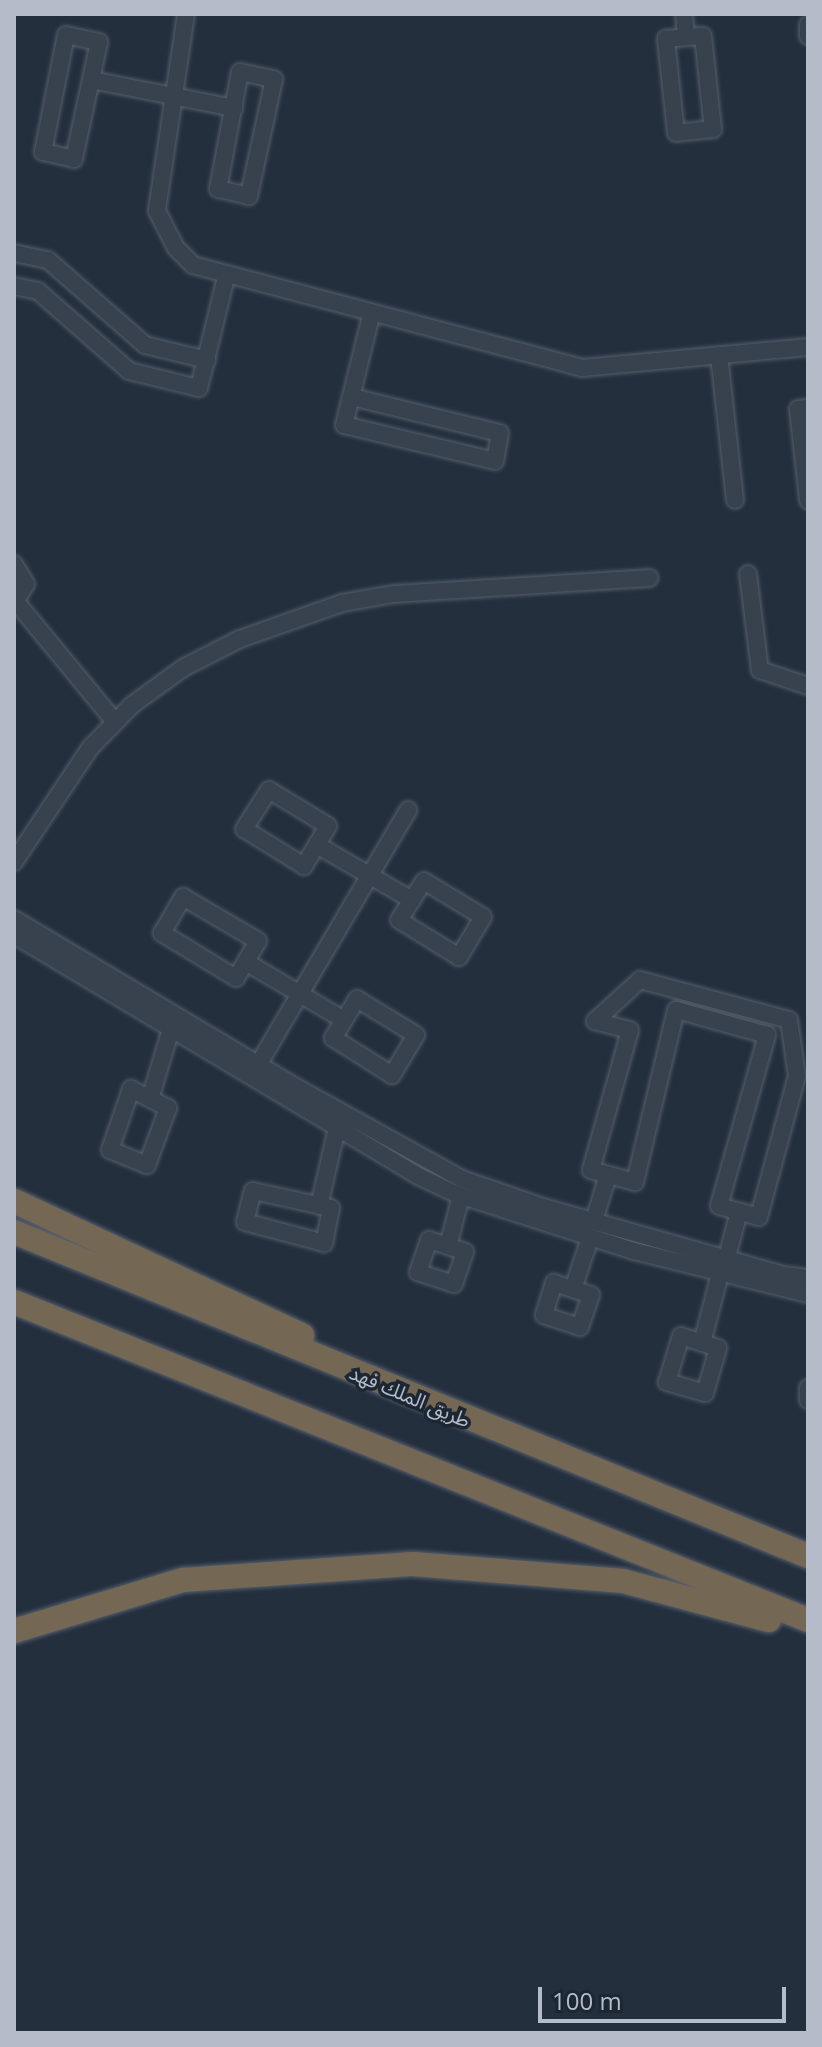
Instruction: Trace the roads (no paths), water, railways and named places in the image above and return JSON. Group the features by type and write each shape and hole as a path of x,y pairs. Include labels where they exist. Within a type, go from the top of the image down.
{"highway":[{"path":"14,1201 137,1255 516,1440"},
{"name":"طريق الملك فهد","path":"14,1232 516,1440 808,1556"},
{"path":"14,1302 808,1620"},
{"path":"14,1631 183,1580 413,1564 623,1581 808,1632"}],"street":[{"path":"186,14 157,211 176,248 193,265 226,277 371,316 582,368 808,347"},
{"path":"684,14 686,37"},
{"path":"808,25 808,36"},
{"path":"66,35 99,42 91,80 74,159 43,152 66,35"},
{"path":"703,36 713,129 676,133 666,39 686,37 703,36"},
{"path":"240,72 274,79 249,196 218,189 234,108 240,72"},
{"path":"91,80 234,108"},
{"path":"14,253 48,260 145,345 207,360"},
{"path":"14,286 38,291 129,371 199,388 226,277"},
{"path":"352,397 500,433 495,461 344,425 371,316"},
{"path":"719,355 735,500"},
{"path":"808,408 798,409 808,500"},
{"path":"14,564 26,584 15,604 115,722"},
{"path":"748,574 760,670 808,686"},
{"path":"14,862 47,807 115,722 183,668 292,618 342,603 394,594 649,578"},
{"path":"269,790 328,826 317,845 304,866 244,829 269,790"},
{"path":"258,1065 408,810"},
{"path":"317,845 412,900"},
{"path":"424,881 483,917 459,957 399,920 412,900 424,881"},
{"path":"183,897 258,941 246,962 236,978 162,933 183,897"},
{"path":"14,919 258,1065 462,1179 594,1221 808,1278"},
{"path":"14,935 337,1128 461,1196 590,1238 720,1274 808,1294"},
{"path":"246,962 344,1020"},
{"path":"640,980 789,1020 797,1076 759,1217 719,1206 767,1035 692,1014 676,1010 635,1182 608,1175 591,1170 630,1030 595,1021 640,980"},
{"path":"357,999 416,1035 392,1075 333,1038 344,1020 357,999"},
{"path":"150,1099 171,1029"},
{"path":"131,1089 150,1099 168,1108 147,1165 110,1150 131,1089"},
{"path":"319,1206 337,1128"},
{"path":"594,1221 608,1175"},
{"path":"253,1191 319,1206 331,1208 324,1243 245,1222 253,1191"},
{"path":"448,1246 461,1196"},
{"path":"727,1257 739,1212"},
{"path":"573,1289 590,1238"},
{"path":"702,1343 720,1274"},
{"path":"808,1388 808,1400"}]}
